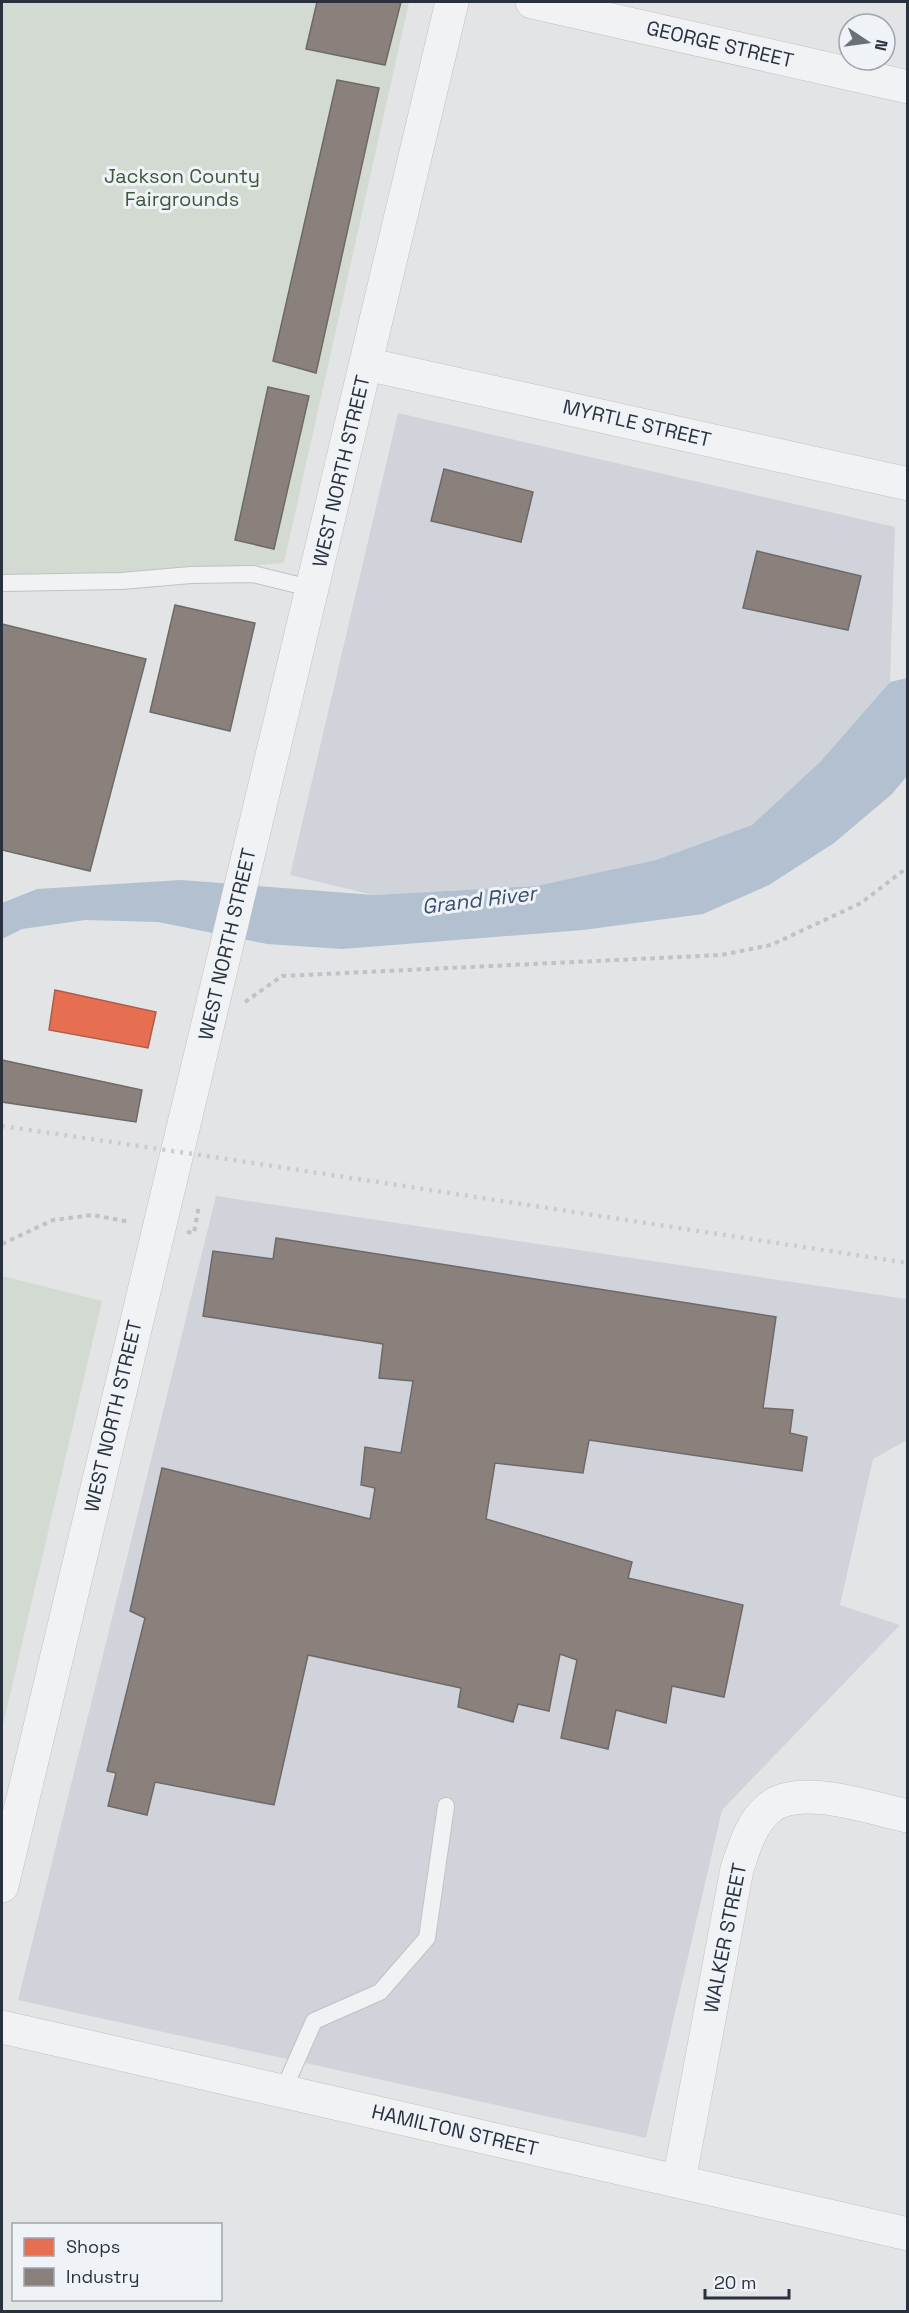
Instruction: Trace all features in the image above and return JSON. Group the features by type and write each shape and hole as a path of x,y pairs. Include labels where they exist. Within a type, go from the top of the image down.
{"street":[{"name":"WEST NORTH STREET","path":"2,1886 244,870 314,589 452,2"},
{"name":"GEORGE STREET","path":"532,2 908,87"},
{"name":"MYRTLE STREET","path":"366,364 908,484"},
{"name":"WALKER STREET","path":"679,2181 737,1869 750,1835 770,1807 789,1799 821,1797 908,1816"},
{"name":"HAMILTON STREET","path":"2,2027 908,2234"}],"lane":[{"path":"2,583 121,581 192,575 253,574 314,589"},
{"path":"283,2091 314,2021 380,1992 427,1938 446,1806"}],"path":[{"path":"244,1002 282,976 722,955 771,945 861,903 908,867"},
{"path":"194,1233 200,1200"},
{"path":"2,1244 53,1220 93,1215 122,1220"}],"shaded area":[{"path":"398,413 895,527 890,682 821,761 752,825 657,860 536,886 373,895 290,875"},
{"path":"216,1196 907,1299 907,1440 873,1459 840,1605 900,1625 722,1810 646,2138 18,2000"}],"green space":[{"name":"Jackson County Fairgrounds","path":"2,2 409,2 284,563 13,583 2,580"},
{"path":"2,1276 102,1301 2,1729"}],"water":[{"name":"Grand River","path":"907,678 907,776 892,794 834,843 769,885 703,914 583,930 342,949 267,944 158,922 85,920 22,929 2,939 2,903 37,889 181,880 373,895 536,886 656,860 752,825 821,761 890,682"}],"building: Shops":[{"path":"55,990 156,1012 148,1048 49,1030"}],"building: Industry":[{"path":"317,2 401,2 385,65 306,49"},
{"path":"337,80 379,88 316,373 273,361"},
{"path":"268,387 309,396 274,549 235,540"},
{"path":"444,469 533,492 521,542 431,521"},
{"path":"757,551 861,576 848,630 743,608"},
{"path":"175,605 255,623 230,731 150,712"},
{"path":"2,624 146,659 90,871 2,850"},
{"path":"2,1060 142,1090 136,1122 2,1102"},
{"path":"276,1238 776,1317 763,1408 793,1410 790,1433 807,1437 802,1471 589,1440 583,1473 495,1463 486,1519 632,1562 628,1578 743,1605 724,1697 672,1686 666,1723 616,1710 608,1749 561,1738 577,1660 560,1654 549,1711 518,1704 513,1722 458,1707 461,1688 308,1655 274,1805 155,1782 147,1815 108,1806 116,1773 107,1771 145,1618 130,1611 162,1468 370,1519 375,1488 361,1485 365,1447 401,1453 413,1381 379,1378 383,1344 203,1316 213,1251 273,1259"}],"railway":[{"path":"2,1126 908,1263"}]}
